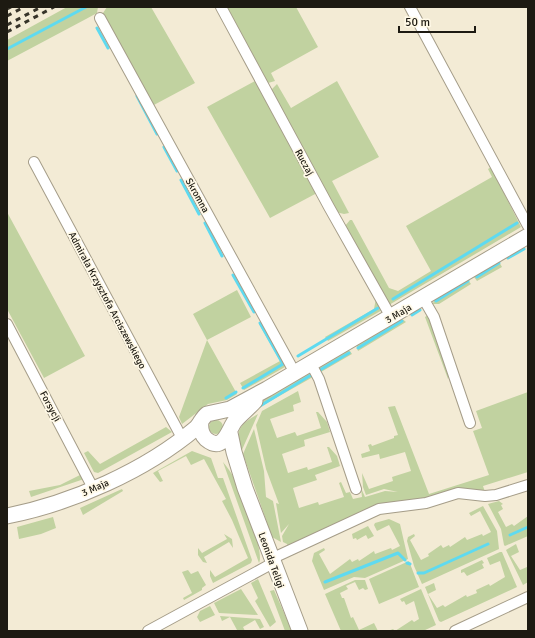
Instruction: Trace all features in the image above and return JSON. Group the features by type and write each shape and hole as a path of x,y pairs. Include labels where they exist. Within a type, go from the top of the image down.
{"street":[{"name":"Ruczaj","path":"221,7 329,207 391,317"},
{"path":"410,7 528,226"},
{"name":"Skromna","path":"100,18 295,373"},
{"name":"Admirała Krzysztofa Arciszewskiego","path":"34,162 179,441"},
{"name":"3 Maja","path":"7,516 55,503 94,488 143,463 179,441 194,429 207,414 230,409 267,389 528,236"},
{"path":"423,298 434,317 470,423"},
{"name":"Forsycji","path":"7,324 94,488"},
{"path":"311,364 319,379 356,489"},
{"name":"3 Maja","path":"179,441 208,440 214,442 224,440 231,431 235,420 267,389"},
{"path":"221,412 230,420 231,431"},
{"path":"201,421 201,431 208,440"},
{"name":"Leonida Teligi","path":"231,431 234,452 245,488 300,631"},
{"name":"Leonida Teligi","path":"208,440 218,448 245,488"},
{"path":"148,631 272,561 379,510 426,503 458,493 485,496 496,495 528,485"},
{"path":"455,631 528,597"}],"green space":[{"path":"67,7 98,7 97,13 7,61 7,40"},
{"path":"107,7 151,7 195,83 152,106 103,13"},
{"path":"227,7 296,7 318,47 271,73 275,81 268,83"},
{"path":"255,81 317,193 270,218 207,107"},
{"path":"337,81 379,157 332,181 349,213 344,214 336,212 270,91 277,84 291,108"},
{"path":"491,167 521,227 389,305 345,226 350,220 352,220 389,288 398,291 431,271 406,226 492,177 488,169"},
{"path":"7,212 85,356 44,378 7,309"},
{"path":"498,260 502,267 477,281 474,277 475,274"},
{"path":"465,279 471,284 439,304 433,304 434,299"},
{"path":"237,290 251,317 207,340 193,314"},
{"path":"376,298 384,309 328,341 325,337 374,309"},
{"path":"428,315 450,372 448,379 425,317"},
{"path":"401,318 406,322 358,351 356,344"},
{"path":"262,322 285,367 244,390 240,383 280,361 259,324"},
{"path":"207,340 237,394 227,400 208,404 182,424 179,417"},
{"path":"346,350 350,351 352,354 321,372 319,369 321,365"},
{"path":"307,373 313,377 251,412 269,395"},
{"path":"298,391 301,402 293,405 294,411 270,419 277,438 295,432 297,436 321,428 316,412 318,412 327,422 330,432 304,440 305,446 282,454 288,473 307,467 308,470 332,462 327,447 329,447 337,456 340,466 315,475 317,480 293,488 299,508 318,502 319,505 344,497 339,483 341,482 346,493 350,492 353,499 362,497 361,488 365,497 385,491 398,492 384,489 366,495 363,487 362,473 369,489 393,481 392,477 411,471 405,452 380,459 379,454 362,458 361,454 370,451 368,445 371,444 372,446 394,438 394,436 398,435 388,407 395,406 429,494 489,475 473,431 482,428 476,411 528,392 528,472 483,486 485,492 459,489 430,498 412,501 289,549 287,544 283,542 282,536 289,524 281,533 276,503 279,504 266,469 256,425 262,411"},
{"path":"258,414 241,452 238,438 240,428 246,421"},
{"path":"213,420 219,420 223,424 223,430 219,434 213,434 209,430 209,424"},
{"path":"166,427 172,432 98,473 94,472 84,453 88,451 100,464"},
{"path":"254,429 264,471 266,497 273,501 281,542 272,537 243,454"},
{"path":"192,451 211,458 218,478 223,478 252,560 251,563 213,583 210,576 210,570 215,577 248,558 232,520 222,501 226,499 204,459 191,465 186,456 158,471 163,481 160,482 153,473"},
{"path":"223,462 234,478 247,507 259,547 259,563"},
{"path":"82,474 84,479 31,497 29,491 60,485"},
{"path":"122,489 123,491 83,515 80,508"},
{"path":"499,501 503,504 501,505 503,509 498,512 506,527 512,524 514,526 528,516 528,536 505,546 504,545 501,529 488,504"},
{"path":"483,506 497,531 499,549 422,584 414,566 407,541 408,537 414,534 415,536 410,540 421,560 429,556 428,554 441,545 443,548 449,545 450,547 465,537 467,540 482,534 483,536 491,532 480,511 471,516 469,513"},
{"path":"53,517 56,528 41,534 19,539 17,527"},
{"path":"389,519 400,524 408,559 365,578 354,577 324,590 312,561 314,553 324,548 325,550 319,554 330,574 350,559 352,562 358,559 359,561 374,551 375,554 391,548 392,550 400,546 389,525 377,531 374,525 375,523"},
{"path":"368,526 374,536 368,539 366,535 357,540 356,538 353,539 352,534"},
{"path":"224,534 232,539 233,548 229,542 204,557 207,563 203,562 198,555 198,548 202,553 227,539"},
{"path":"516,544 519,552 511,556 520,570 527,567 528,582 523,585 506,550"},
{"path":"502,552 517,587 441,622 439,621 425,587 434,583 436,590 428,594 437,608 443,605 445,607 466,595 467,597 477,593 476,590 489,584 490,586 505,577 500,561 490,565 487,558"},
{"path":"482,560 484,563 482,564 484,568 467,576 464,572 461,573 461,570"},
{"path":"409,561 419,587 379,604 369,579"},
{"path":"188,570 191,574 198,571 206,585 202,588 202,590 184,600 183,598 192,593 182,572"},
{"path":"258,579 276,622 270,627 255,601 258,598 251,583"},
{"path":"355,580 365,580 368,589 365,590 363,588 359,590 355,582 346,586 348,589 340,593 342,598 344,598 351,618 353,617 359,630 374,623 378,631 341,631 325,594"},
{"path":"241,589 258,615 219,613 214,603"},
{"path":"421,589 436,625 423,631 395,631 412,620 414,622 419,619 414,601 406,605 404,601 402,602 400,599"},
{"path":"274,590 292,631 285,631 270,591"},
{"path":"210,606 215,615 200,622 197,617 200,611"},
{"path":"220,616 260,619 264,627 260,629 255,620 243,627 245,631 235,631 237,630 230,617 222,621"}],"waterway":[{"path":"7,49 86,7"},
{"path":"97,28 108,48"},
{"path":"137,96 157,134"},
{"path":"164,147 177,171"},
{"path":"181,180 199,214"},
{"path":"205,223 222,256"},
{"path":"393,299 517,223"},
{"path":"508,258 524,249"},
{"path":"477,277 499,263"},
{"path":"233,275 254,312"},
{"path":"436,301 468,281"},
{"path":"298,356 378,308"},
{"path":"412,315 420,310"},
{"path":"358,348 402,321"},
{"path":"243,388 283,364 260,323"},
{"path":"320,370 349,353"},
{"path":"260,406 311,375"},
{"path":"226,398 236,392"},
{"path":"510,535 528,527"},
{"path":"418,573 424,573 488,544"},
{"path":"325,582 398,553 405,560"}],"railway":[{"path":"7,9 11,7"},
{"path":"7,16 24,7"},
{"path":"7,25 41,7"},
{"path":"7,32 54,7"}]}
